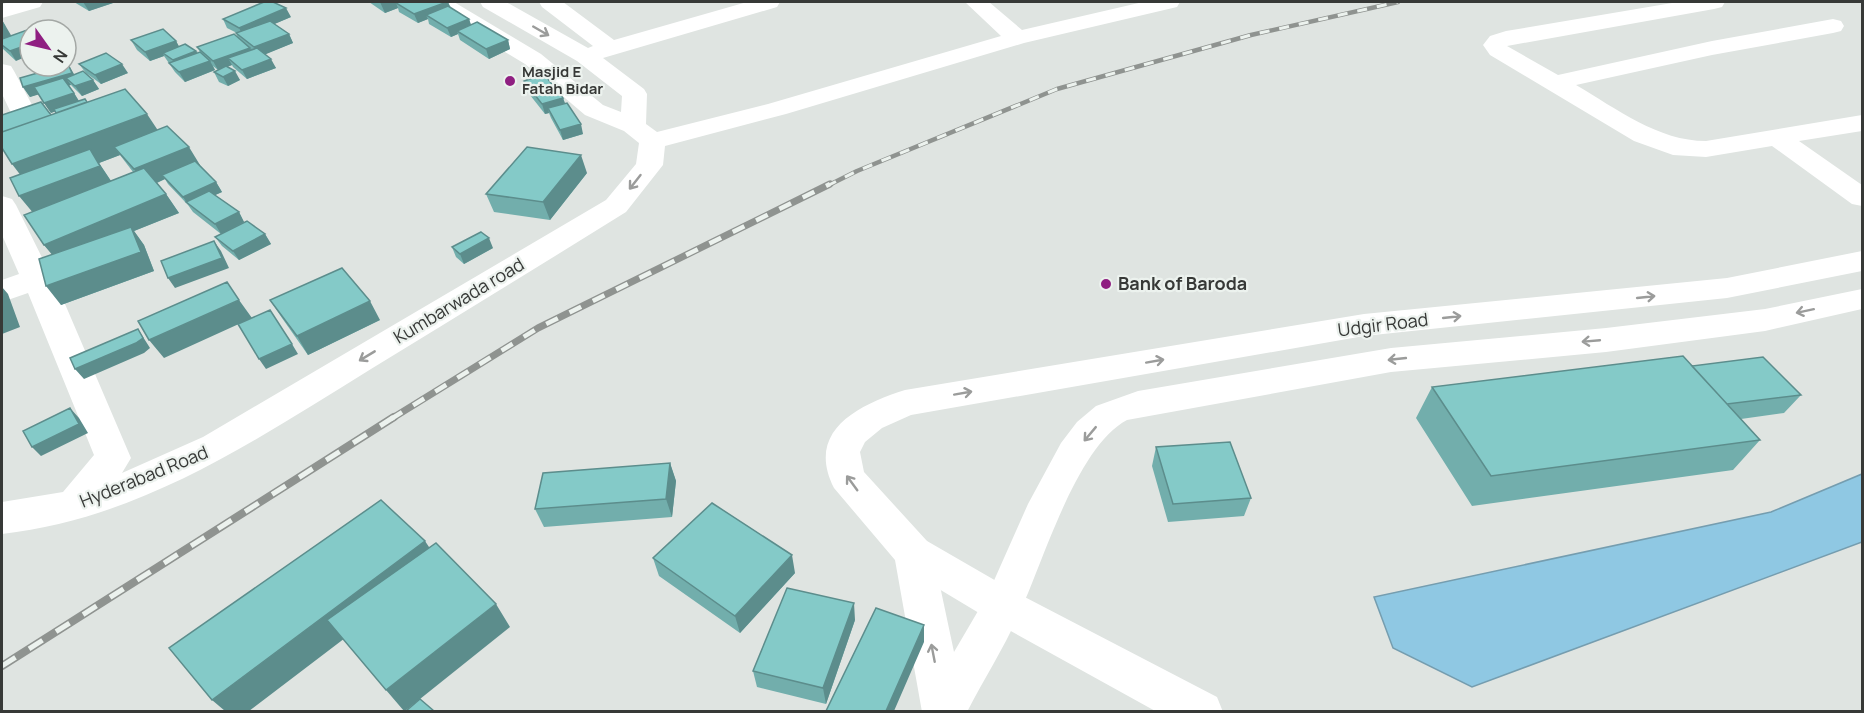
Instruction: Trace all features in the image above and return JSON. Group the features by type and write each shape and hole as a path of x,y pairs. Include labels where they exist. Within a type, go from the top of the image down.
{"main road":[{"path":"2,11 32,2"},
{"path":"439,2 533,59 594,110 643,133 777,109 1017,38 1169,2"},
{"name":"Kumbarwada road","path":"216,447 616,206 649,165 635,94 598,52 491,2"},
{"path":"550,2 598,52 769,2"},
{"path":"976,2 1017,38"},
{"path":"1714,2 1498,41 1495,45 1498,51 1643,135 1682,149 1706,149 1779,139 1863,123"},
{"path":"1554,83 1712,48 1833,26"},
{"path":"2,71 26,118 2,128"},
{"path":"1779,139 1863,198"},
{"path":"2,205 37,278 113,458 74,506"},
{"name":"Udgir Road","path":"913,553 847,478 842,452 852,433 870,419 905,403 1364,326 1727,288 1863,261"},
{"path":"2,292 37,278"},
{"name":"Udgir Road","path":"944,711 1003,606 1040,518 1070,462 1088,434 1110,413 1138,404 1391,360 1618,339 1765,320 1863,299"},
{"name":"Hyderabad Road","path":"2,518 74,506 140,482 216,447"},
{"path":"913,553 1003,606 1200,711"},
{"path":"913,553 944,711"}],"water":[{"path":"1862,474 1862,542 1472,687 1393,648 1374,597 1771,512"}],"building":[{"path":"264,2 273,2 286,8 239,28 223,19"},
{"path":"447,2 414,14 396,3"},
{"path":"448,6 469,19 447,28 426,15"},
{"path":"270,21 289,34 254,47 236,33"},
{"path":"477,22 508,40 486,49 457,31"},
{"path":"163,29 176,41 145,52 131,40"},
{"path":"18,33 18,48 10,51 2,45 2,39"},
{"path":"234,34 250,48 213,61 197,47"},
{"path":"185,44 196,51 173,60 163,53"},
{"path":"257,48 271,59 242,70 228,58"},
{"path":"200,52 210,61 179,72 169,63"},
{"path":"106,53 122,64 95,75 79,64"},
{"path":"226,66 235,71 223,77 214,72"},
{"path":"83,71 93,80 75,86 66,78 78,78 78,73"},
{"path":"544,74 563,98 542,104 524,81"},
{"path":"20,78 54,78 23,87"},
{"path":"63,78 74,93 44,103 34,87"},
{"path":"125,89 147,114 12,164 2,148 2,132"},
{"path":"85,99 87,102 56,113 54,109"},
{"path":"41,102 51,115 2,132 2,115"},
{"path":"567,103 581,124 560,130 548,108"},
{"path":"167,126 189,147 134,169 114,147"},
{"path":"527,147 581,155 543,202 486,194"},
{"path":"90,149 100,166 19,196 10,178"},
{"path":"195,161 216,182 183,197 162,175"},
{"path":"144,168 166,194 44,245 24,215"},
{"path":"209,191 239,212 215,224 186,202"},
{"path":"247,221 265,234 233,251 215,237"},
{"path":"131,227 141,252 46,286 39,259"},
{"path":"481,232 489,238 460,254 452,247"},
{"path":"214,241 222,258 168,278 161,261"},
{"path":"342,268 370,301 297,336 270,300"},
{"path":"227,282 239,300 149,340 138,321"},
{"path":"270,310 292,344 259,359 238,324"},
{"path":"138,329 143,338 136,343 75,369 70,358"},
{"path":"1683,356 1760,440 1491,476 1432,387"},
{"path":"1763,357 1801,395 1727,404 1692,366"},
{"path":"70,408 79,424 32,447 23,431"},
{"path":"1230,442 1251,498 1173,504 1156,447"},
{"path":"670,463 666,499 535,509 543,473"},
{"path":"381,500 425,541 212,700 169,648"},
{"path":"712,503 792,555 735,616 653,558"},
{"path":"436,543 496,604 386,690 327,620"},
{"path":"787,588 854,603 823,688 753,671"},
{"path":"876,608 924,625 886,711 826,711"},
{"path":"420,699 434,711 406,711"}],"railway":[{"path":"827,186 857,171 1057,89 1251,35 1398,2"},
{"path":"391,419 538,328 830,184"},
{"path":"2,666 394,417"}],"place":[{"name":"Masjid E Fatah Bidar","path":"510,81"},
{"name":"Bank of Baroda","path":"1106,284"}]}
